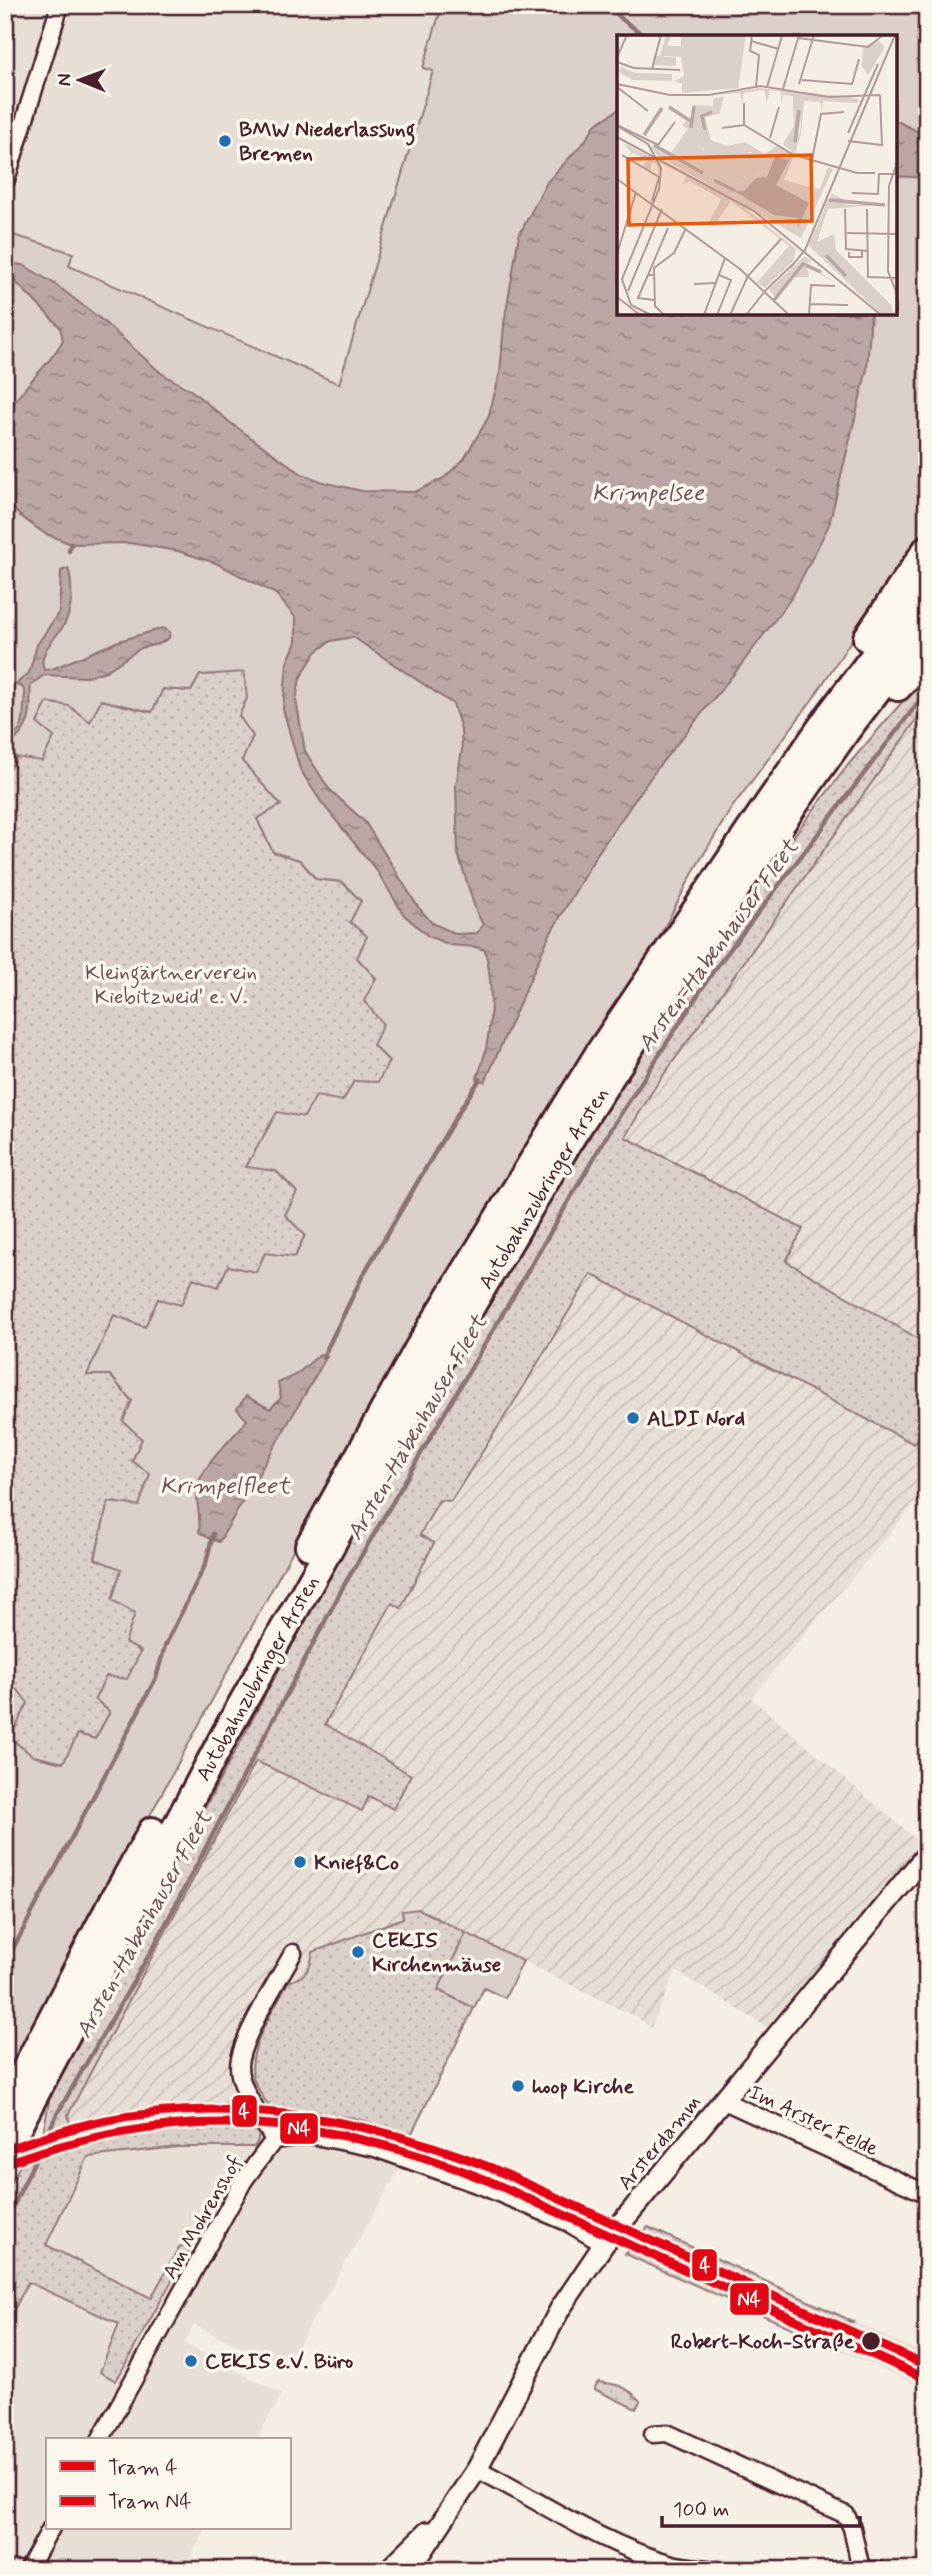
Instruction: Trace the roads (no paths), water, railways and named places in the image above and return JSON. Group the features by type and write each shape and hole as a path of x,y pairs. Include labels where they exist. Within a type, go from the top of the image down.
{"highway":[{"path":"839,722 854,662 927,549"},
{"name":"Autobahnzubringer Arsten","path":"5,2151 225,1734 398,1429 572,1136 927,586"},
{"name":"Autobahnzubringer Arsten","path":"5,2109 100,1925 418,1349 599,1053 686,923 839,722 927,624"},
{"path":"839,722 893,692 927,655"}],"street":[{"path":"5,183 60,5"},
{"name":"Arsterdamm","path":"410,2570 477,2469 560,2309 604,2244 927,1854"},
{"path":"293,1953 244,2043 239,2066 242,2082 274,2140 310,2135 375,2148 482,2186 567,2222 604,2244"},
{"name":"Im Arster Felde","path":"722,2101 927,2194"},
{"name":"Am Mohrenshof","path":"101,2438 248,2173 274,2140"},
{"path":"653,2434 667,2433 846,2515 869,2569 840,2570"},
{"path":"477,2469 637,2552 674,2564 715,2570"},
{"name":"Arsterdamm","path":"388,2570 442,2520"},
{"path":"28,2570 50,2530"}],"water":[{"name":"Krimpelsee","path":"617,110 617,315 871,315 867,369 829,525 792,597 738,669 658,767 597,854 549,936 485,1082 477,1078 489,1032 491,998 485,950 450,945 428,936 404,915 377,871 321,802 300,769 283,709 287,663 296,642 296,618 276,594 216,563 178,551 129,543 71,544 44,533 19,515 5,498 5,422 16,400 63,340 60,327 5,271 5,263 23,265 55,284 103,321 161,373 192,391 232,424 302,474 362,491 415,492 444,478 464,459 488,418 500,374 504,324 519,235 547,182 585,141 595,125","holes":["353,637 453,704 461,729 462,750 456,785 458,854 483,925 477,933 456,934 432,923 418,907 365,822 329,789 305,751 296,700 300,678 316,652 331,641"]},
{"path":"897,121 927,136 927,178 897,176"},
{"path":"68,568 71,604 64,625 45,651 44,670 119,641 163,628 170,632 169,638 159,644 141,648 106,671 85,677 44,675 31,685 29,716 25,727 5,749 5,743 20,730 23,721 25,693 23,688 16,684 29,673 37,645 59,612 61,571"},
{"name":"Krimpelfleet","path":"320,1354 327,1356 219,1542 199,1532 197,1488 202,1474 247,1420 237,1409 246,1396 270,1409 281,1398 278,1383 297,1374"}],"waterway":[{"path":"608,5 643,35"},
{"path":"69,551 71,544"},
{"name":"Arsten-Habenhauser Fleet","path":"5,2223 57,2114 154,1946 343,1587 609,1132 712,973 927,691"},
{"name":"Krimpelfleet","path":"323,1357 363,1275 480,1079"},
{"name":"Krimpelfleet","path":"5,1964 156,1678 165,1646 206,1563 213,1534"},
{"name":"Arsten-Habenhauser Fleet","path":"5,2560 12,2562"}],"tram line":[{"name":"4","path":"5,2150 90,2124 152,2113 252,2111 350,2125 447,2151 494,2169 927,2366"},
{"name":"N4","path":"9,2162 72,2143 133,2130 192,2124 251,2124 308,2129 367,2141 427,2158 489,2181 922,2377"}],"place":[{"name":"BMW Niederlassung Bremen","path":"225,141"},
{"name":"ALDI Nord","path":"633,1418"},
{"name":"Knief&Co","path":"300,1862"},
{"name":"CEKIS Kirchenmäuse","path":"358,1952"},
{"name":"hoop Kirche","path":"518,2086"},
{"name":"Robert-Koch-Straße","path":"871,2341"},
{"name":"CEKIS e.V. Büro","path":"191,2361"}],"park label":[{"name":"Kleingärtnerverein Kiebitzweid' e. V.","path":"171,984"}]}
